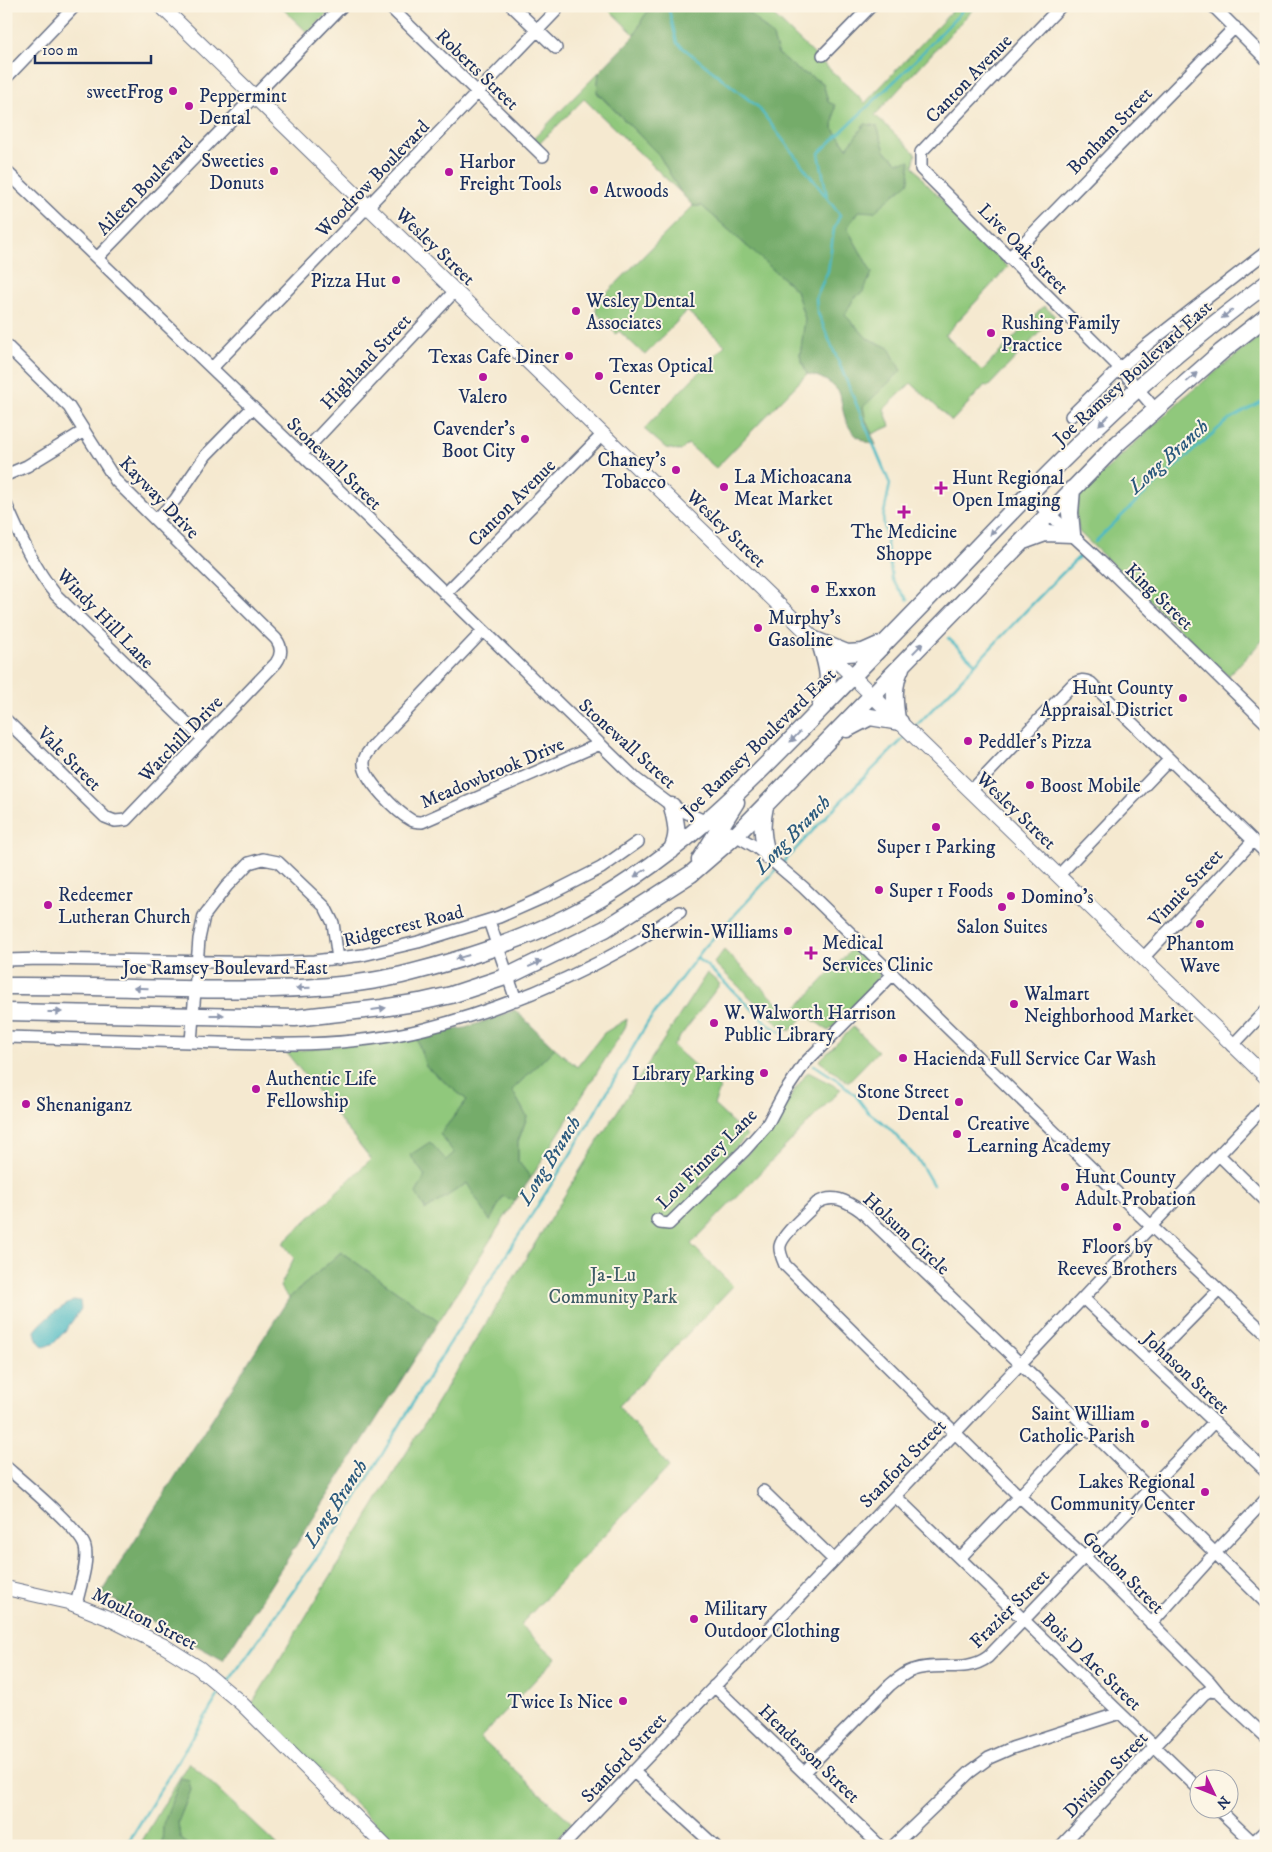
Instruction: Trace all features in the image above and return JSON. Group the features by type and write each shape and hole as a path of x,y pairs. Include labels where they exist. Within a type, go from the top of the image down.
{"highway":[{"name":"Joe Ramsey Boulevard East","path":"6,986 196,990 348,985 401,975 498,947 570,916 614,890 671,851 714,825 745,787 1029,495 1138,388 1266,284"},
{"path":"6,1012 295,1018 340,1014 420,1002 451,995 508,976 605,929 691,874 736,835 1049,512 1155,409 1266,316"},
{"path":"1021,541 1045,533 1076,538 1070,513 1072,490"},
{"path":"818,643 847,653 863,652 885,643"},
{"path":"816,714 828,688 828,670 818,643"},
{"path":"832,737 870,717 899,722 894,701 895,681 903,663"},
{"path":"671,851 676,840 677,831 672,806"},
{"path":"765,806 762,826 763,842 770,857"},
{"path":"691,874 714,825"}],"main road":[{"name":"Wesley Street","path":"161,6 1266,1077"},
{"path":"6,1588 43,1595 76,1605"},
{"name":"Moulton Street","path":"76,1605 138,1631 199,1668 241,1703 385,1846"}],"street":[{"path":"6,78 75,6"},
{"name":"Aileen Boulevard","path":"97,258 342,6"},
{"name":"Roberts Street","path":"389,6 542,156"},
{"path":"512,6 556,48"},
{"path":"823,55 871,6"},
{"name":"Canton Avenue","path":"920,152 1061,6"},
{"path":"1213,6 1266,59"},
{"name":"Woodrow Boulevard","path":"212,368 556,11"},
{"name":"Bonham Street","path":"1009,258 1235,27"},
{"name":"Live Oak Street","path":"920,152 921,169 1120,368 1155,409"},
{"name":"Stonewall Street","path":"6,171 636,779 672,806 736,835 770,857 1152,1227 1266,1334"},
{"path":"1071,416 1120,368 1266,252"},
{"name":"Highland Street","path":"302,455 455,291"},
{"name":"Kayway Drive","path":"6,345 64,401 116,481 280,643 280,658 270,669"},
{"path":"156,520 174,500 211,450 252,408"},
{"path":"6,475 27,466 84,431"},
{"name":"Canton Avenue","path":"445,594 603,434"},
{"name":"King Street","path":"1029,495 1096,557 1266,723"},
{"name":"Windy Hill Lane","path":"6,504 32,560 56,595 203,739"},
{"name":"Meadowbrook Drive","path":"483,631 364,757 366,772 380,792 412,820 422,822 600,744"},
{"name":"Watchill Drive","path":"110,820 126,820 270,669"},
{"path":"971,791 1074,684 1081,680 1091,683 1168,760 1266,853"},
{"name":"Vale Street","path":"6,720 110,820"},
{"path":"1058,876 1168,760"},
{"name":"Vinnie Street","path":"1143,958 1253,841"},
{"name":"Ridgecrest Road","path":"6,960 270,963 338,959 363,955 418,942 489,921 542,898 601,868 638,842"},
{"path":"191,1042 199,939 204,916 226,887 250,864 263,859 278,862 324,907 333,923 338,959"},
{"path":"6,1037 298,1044 386,1036 464,1018 552,985 625,948 680,912"},
{"path":"489,921 516,1000"},
{"name":"Lou Finney Lane","path":"658,1220 660,1223 669,1224 744,1151 771,1120 782,1095 804,1064 892,974"},
{"path":"1232,1046 1266,1010"},
{"name":"Stanford Street","path":"563,1846 1152,1227 1266,1104"},
{"path":"1219,1155 1266,1201"},
{"name":"Holsum Circle","path":"956,1432 785,1265 780,1247 784,1239 823,1200 839,1199 848,1202 861,1211 1266,1603"},
{"path":"1149,1360 1219,1290"},
{"name":"Johnson Street","path":"1083,1298 1266,1471"},
{"name":"Frazier Street","path":"804,1772 890,1685 904,1674 921,1668 970,1666 981,1663 1214,1422"},
{"path":"960,1558 1086,1427"},
{"name":"Gordon Street","path":"956,1432 1019,1496 1085,1557 1218,1692 1266,1737"},
{"name":"Moulton Street","path":"6,1467 76,1531 85,1547 85,1561 76,1605"},
{"path":"763,1492 834,1560"},
{"name":"Bois D Arc Street","path":"895,1496 1190,1780"},
{"path":"1151,1624 1266,1499"},
{"name":"Henderson Street","path":"714,1686 880,1846"},
{"name":"Division Street","path":"1061,1846 1204,1694 1209,1691 1218,1692"},
{"path":"894,1846 970,1772 989,1758 1012,1748 1120,1713"},
{"path":"633,1771 714,1846"},
{"path":"1229,1820 1253,1844 1266,1830"}],"green space":[{"path":"280,6 335,6 308,33"},
{"path":"608,6 652,6 643,18 635,35 607,8"},
{"path":"652,6 738,6 752,15 773,37 778,54 798,70 823,83 828,102 835,105 833,128 847,148 865,124 877,126 885,151 898,162 910,161 909,182 874,212 858,211 847,228 872,273 863,292 854,298 845,315 867,338 889,348 901,371 863,407 866,421 876,445 862,440 852,432 844,414 840,394 835,387 816,376 807,374 800,356 805,319 796,290 702,206 693,206 681,193 659,155 597,92 599,72 635,35 643,18"},
{"path":"738,6 780,6 773,15 865,103 957,6 976,6 875,115 916,154 913,165 925,182 1008,267 945,335 982,371 1044,306 1055,316 988,387 985,385 952,421 911,383 884,409 890,426 872,434 866,421 863,407 889,348 867,338 845,315 854,298 872,273 847,228 858,211 898,162 885,151 877,126 865,124 847,148 833,128 835,106 828,102 823,83 798,70 778,54 773,37 752,15"},
{"path":"599,72 597,93 659,155 681,193 584,99 538,145 532,140"},
{"path":"693,206 702,206 796,290 805,319 800,356 807,374 716,468 688,444 681,451 666,448 644,429 725,345 687,311 645,355 619,331 616,334 596,312 597,303"},
{"path":"1266,331 1266,637 1228,676 1079,532 1076,513 1081,493 1182,399"},
{"path":"853,948 880,975 829,1031 806,1015 790,1031 777,1023 714,963 724,950 790,1015"},
{"name":"Ja-Lu Community Park","path":"707,973 720,984 673,1046 720,1088 714,1105 747,1136 699,1185 711,1192 773,1127 796,1088 808,1072 841,1089 691,1244 733,1286 619,1406 669,1467 520,1625 556,1658 480,1738 572,1823 550,1846 399,1846 252,1704 598,1141"},
{"path":"515,1010 555,1048 512,1090 527,1117 518,1141 518,1161 531,1178 515,1201 503,1196 490,1221 467,1183 426,1210 416,1193 425,1176 410,1155 430,1142 446,1160 454,1153 440,1134 467,1100 426,1067 416,1036 465,1028"},
{"path":"627,1019 626,1026 531,1178 518,1161 518,1142 527,1117 512,1090 555,1048 577,1067 604,1033"},
{"path":"853,1027 878,1051 848,1082 819,1061"},
{"path":"416,1036 426,1067 467,1100 440,1134 455,1153 425,1176 425,1210 467,1183 490,1220 503,1196 515,1201 439,1321 341,1252 289,1298 280,1287 294,1258 283,1243 371,1159 286,1052"},
{"path":"341,1252 439,1321 223,1660 101,1593 289,1298"},
{"path":"189,1762 278,1846 190,1846 180,1838 178,1822 191,1789 163,1824 162,1846 139,1846"},
{"path":"181,1778 189,1780 191,1790 178,1822 180,1838 190,1846 162,1846 163,1824"}],"water":[{"path":"75,1300 80,1301 81,1309 54,1343 44,1347 38,1340 35,1331 53,1313"}],"waterway":[{"path":"668,6 677,43 758,107 840,215 834,229 828,271 816,297 817,311 890,484 883,518 892,579 908,600"},
{"path":"827,197 819,153 903,73 967,6"},
{"name":"Long Branch","path":"1095,542 1139,499 1228,420 1266,399"},
{"name":"Long Branch","path":"913,729 1081,555"},
{"path":"948,638 976,664"},
{"name":"Long Branch","path":"781,865 833,809 906,736"},
{"name":"Long Branch","path":"226,1685 338,1528 434,1368 570,1155 648,1022 704,948 777,869"},
{"path":"696,958 706,965 769,1025 781,1032"},
{"path":"814,1065 839,1081 856,1096 868,1112 886,1125 919,1161 933,1185"},
{"name":"Long Branch","path":"126,1846 221,1691"}],"place":[{"name":"sweetFrog","path":"173,91"},
{"name":"Peppermint Dental","path":"189,106"},
{"name":"Sweeties Donuts","path":"274,171"},
{"name":"Harbor Freight Tools","path":"449,172"},
{"name":"Atwoods","path":"594,190"},
{"name":"Pizza Hut","path":"396,280"},
{"name":"Wesley Dental Associates","path":"576,311"},
{"name":"Rushing Family Practice","path":"991,333"},
{"name":"Texas Cafe Diner","path":"569,356"},
{"name":"Texas Optical Center","path":"599,376"},
{"name":"Valero","path":"483,377"},
{"name":"Cavender's Boot City","path":"525,439"},
{"name":"Chaney's Tobacco","path":"676,470"},
{"name":"La Michoacana Meat Market","path":"724,487"},
{"name":"Hunt Regional Open Imaging","path":"941,488"},
{"name":"The Medicine Shoppe","path":"904,512"},
{"name":"Exxon","path":"815,589"},
{"name":"Murphy's Gasoline","path":"758,628"},
{"name":"Hunt County Appraisal District","path":"1183,698"},
{"name":"Peddler's Pizza","path":"968,741"},
{"name":"Boost Mobile","path":"1030,785"},
{"name":"Super 1 Parking","path":"936,827"},
{"name":"Super 1 Foods","path":"879,890"},
{"name":"Domino's","path":"1011,896"},
{"name":"Redeemer Lutheran Church","path":"48,905"},
{"name":"Salon Suites","path":"1002,907"},
{"name":"Phantom Wave","path":"1200,924"},
{"name":"Sherwin-Williams","path":"788,931"},
{"name":"Medical Services Clinic","path":"811,953"},
{"name":"Walmart Neighborhood Market","path":"1014,1004"},
{"name":"W. Walworth Harrison Public Library","path":"714,1023"},
{"name":"Hacienda Full Service Car Wash","path":"903,1058"},
{"name":"Library Parking","path":"764,1073"},
{"name":"Authentic Life Fellowship","path":"256,1089"},
{"name":"Stone Street Dental","path":"959,1102"},
{"name":"Shenaniganz","path":"26,1104"},
{"name":"Creative Learning Academy","path":"957,1134"},
{"name":"Hunt County Adult Probation","path":"1065,1187"},
{"name":"Floors by Reeves Brothers","path":"1117,1227"},
{"name":"Saint William Catholic Parish","path":"1145,1424"},
{"name":"Lakes Regional Community Center","path":"1205,1492"},
{"name":"Military Outdoor Clothing","path":"694,1619"},
{"name":"Twice Is Nice","path":"623,1701"}]}
